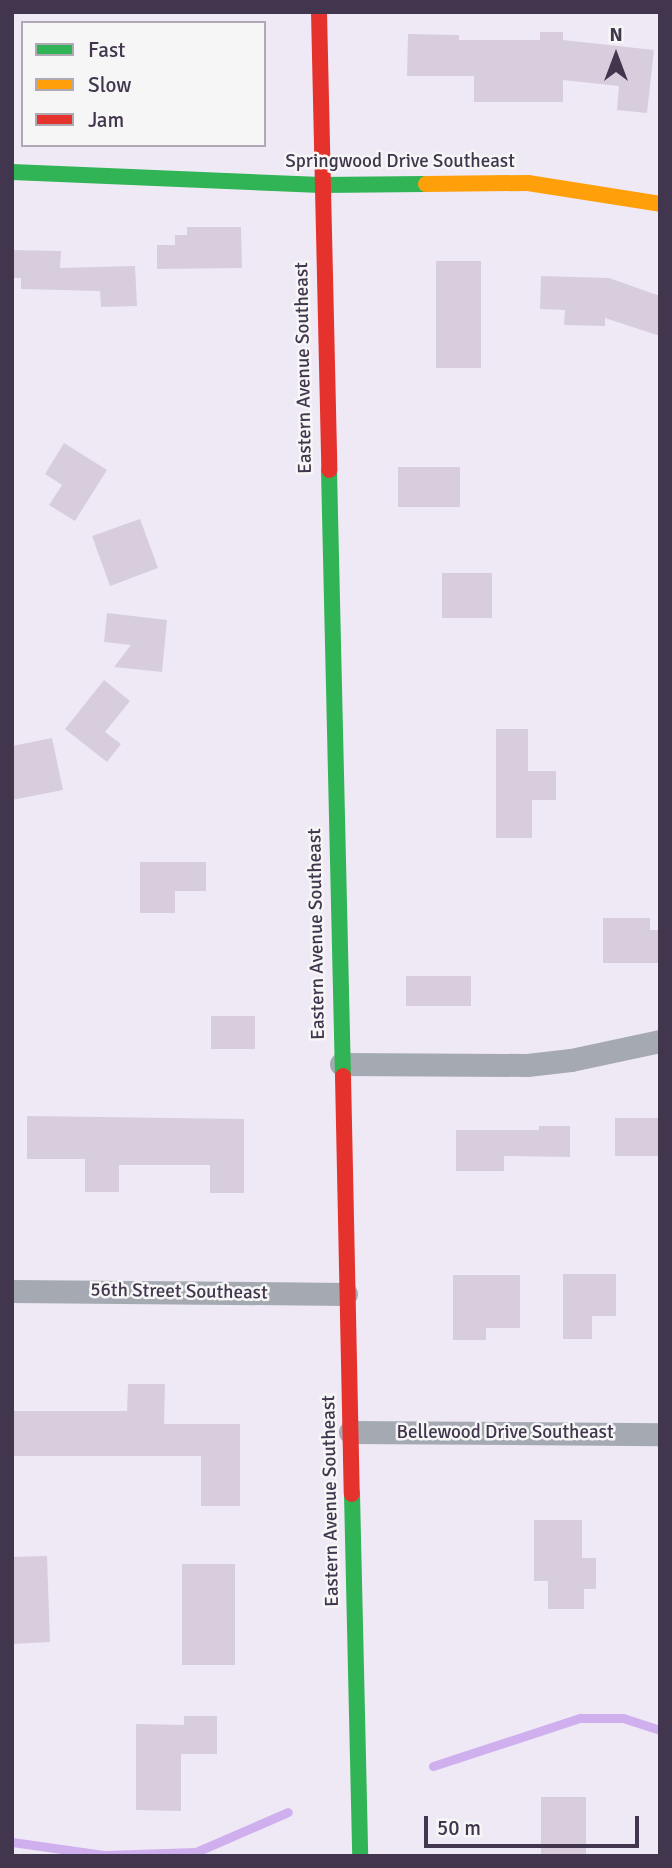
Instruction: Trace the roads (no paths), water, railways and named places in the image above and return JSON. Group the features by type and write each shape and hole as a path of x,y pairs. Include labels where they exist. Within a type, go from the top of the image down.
{"street":[{"name":"Eastern Avenue Southeast","path":"319,12 360,1856"},
{"name":"Springwood Drive Southeast","path":"12,172 321,185 528,183 660,204"},
{"path":"341,1064 527,1065 570,1060 660,1041"},
{"name":"56th Street Southeast","path":"12,1290 346,1294"},
{"name":"Bellewood Drive Southeast","path":"350,1433 660,1434"}],"waterway":[{"path":"433,1766 580,1718 623,1718 660,1730"},
{"path":"12,1842 105,1855 196,1852 288,1812"}]}
